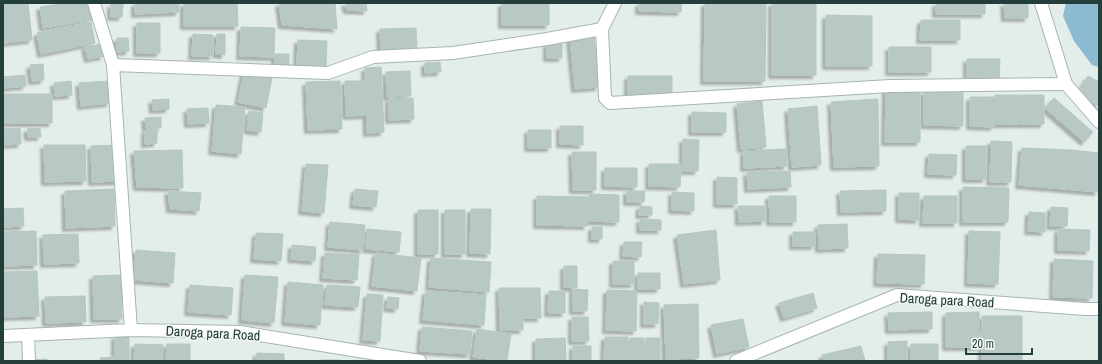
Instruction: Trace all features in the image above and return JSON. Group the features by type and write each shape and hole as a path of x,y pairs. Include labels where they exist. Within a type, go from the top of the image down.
{"street":[{"path":"94,3 113,65 131,330"},
{"path":"614,3 602,29 605,98 610,103 890,86 1066,84"},
{"path":"1041,3 1066,84 1099,122"},
{"path":"113,65 328,73 373,57 453,52 548,39 602,29"},
{"name":"Daroga para Road","path":"736,361 897,295 1099,309"},
{"name":"Daroga para Road","path":"3,336 131,330 240,332 420,361"},
{"path":"28,335 29,361"}],"water":[{"path":"1066,3 1099,3 1099,67 1092,65 1074,41 1063,16"}],"building":[{"path":"28,3 32,40 3,43 3,5"},
{"path":"67,3 89,3 92,20 43,28 40,7"},
{"path":"135,3 179,3 179,12 135,14"},
{"path":"184,3 237,3 238,26 184,26"},
{"path":"279,3 335,3 337,29 282,25"},
{"path":"345,3 366,3 367,11 347,10"},
{"path":"502,3 549,3 549,25 502,25"},
{"path":"639,3 682,3 681,12 639,11"},
{"path":"705,3 766,3 765,81 704,81"},
{"path":"772,3 816,3 816,75 772,75"},
{"path":"936,3 985,3 985,14 936,14"},
{"path":"1004,3 1028,3 1028,18 1005,18"},
{"path":"111,4 123,4 122,17 111,17"},
{"path":"826,15 872,16 872,66 826,66"},
{"path":"921,20 960,20 960,40 920,40"},
{"path":"91,22 95,43 41,54 37,33"},
{"path":"137,23 160,23 160,53 137,53"},
{"path":"241,27 275,28 274,57 240,56"},
{"path":"416,28 417,51 381,52 380,29"},
{"path":"193,34 213,35 213,56 192,56"},
{"path":"217,34 225,34 225,55 216,54"},
{"path":"594,35 599,87 575,89 570,38"},
{"path":"117,38 128,38 129,51 117,52"},
{"path":"298,40 327,41 326,66 297,65"},
{"path":"547,43 562,43 562,58 547,58"},
{"path":"101,44 104,56 88,59 85,47"},
{"path":"889,47 931,47 931,72 889,72"},
{"path":"275,54 289,54 289,65 275,64"},
{"path":"967,59 1000,59 999,81 967,80"},
{"path":"440,62 441,72 425,73 425,63"},
{"path":"43,64 44,80 32,81 30,65"},
{"path":"381,67 384,132 367,133 365,68"},
{"path":"410,71 411,96 387,97 386,72"},
{"path":"244,72 272,78 266,108 238,102"},
{"path":"25,75 26,86 3,88 3,77"},
{"path":"628,76 672,76 672,97 628,96"},
{"path":"1088,76 1099,82 1099,106 1078,94"},
{"path":"71,81 72,95 55,96 54,83"},
{"path":"108,81 110,103 81,106 79,83"},
{"path":"340,81 342,129 308,130 306,82"},
{"path":"345,81 364,81 366,115 346,116"},
{"path":"886,89 920,90 920,142 885,142"},
{"path":"924,91 963,91 963,126 924,125"},
{"path":"3,94 52,94 52,123 3,123"},
{"path":"995,95 1019,95 1019,124 995,124"},
{"path":"1020,95 1044,95 1044,124 1020,124"},
{"path":"970,97 994,97 994,127 970,126"},
{"path":"413,98 414,119 389,120 389,99"},
{"path":"1054,98 1093,132 1084,142 1045,108"},
{"path":"169,99 169,109 153,110 152,100"},
{"path":"878,99 879,166 834,167 831,102"},
{"path":"762,101 766,147 741,149 737,104"},
{"path":"216,105 245,107 241,154 212,151"},
{"path":"817,106 821,165 792,167 788,109"},
{"path":"208,108 209,123 188,124 187,109"},
{"path":"249,111 263,113 261,132 247,130"},
{"path":"692,112 726,113 726,132 692,132"},
{"path":"161,117 161,128 146,128 145,118"},
{"path":"560,126 583,126 583,145 560,144"},
{"path":"20,128 21,144 3,145 3,129"},
{"path":"40,128 41,137 28,137 27,129"},
{"path":"145,130 157,130 157,143 145,144"},
{"path":"528,130 551,130 551,148 528,148"},
{"path":"683,139 699,140 698,171 683,171"},
{"path":"991,141 1012,142 1011,182 990,182"},
{"path":"44,145 85,145 86,181 45,182"},
{"path":"117,145 119,181 92,182 91,146"},
{"path":"966,146 986,146 986,179 966,179"},
{"path":"1022,148 1099,153 1098,192 1019,185"},
{"path":"786,149 787,166 744,168 744,151"},
{"path":"182,150 183,188 137,187 134,151"},
{"path":"572,152 596,152 596,190 573,190"},
{"path":"929,154 957,155 956,175 928,174"},
{"path":"306,164 328,165 324,213 302,211"},
{"path":"649,164 681,164 680,187 649,186"},
{"path":"605,168 637,168 637,187 605,186"},
{"path":"790,171 791,187 748,189 747,172"},
{"path":"717,177 737,178 737,204 717,204"},
{"path":"963,187 1009,188 1008,222 963,222"},
{"path":"114,189 115,226 66,228 65,191"},
{"path":"355,189 378,191 376,207 353,205"},
{"path":"886,190 886,211 841,212 840,191"},
{"path":"168,191 201,193 199,211 170,209"},
{"path":"627,191 645,191 644,202 627,202"},
{"path":"672,192 694,193 694,211 672,210"},
{"path":"899,193 919,193 919,220 899,219"},
{"path":"589,194 619,195 619,222 589,221"},
{"path":"537,196 587,197 587,226 537,225"},
{"path":"769,196 796,196 796,222 770,222"},
{"path":"924,196 957,196 957,223 923,223"},
{"path":"640,206 652,207 652,215 639,215"},
{"path":"738,206 765,206 765,221 739,222"},
{"path":"1051,207 1068,208 1067,226 1050,226"},
{"path":"23,208 24,226 3,227 3,209"},
{"path":"471,209 491,209 490,254 470,253"},
{"path":"418,210 438,210 438,254 418,254"},
{"path":"445,210 465,210 465,254 445,254"},
{"path":"1029,212 1045,213 1045,232 1028,231"},
{"path":"640,219 661,220 661,230 640,230"},
{"path":"330,222 365,225 363,250 328,247"},
{"path":"847,224 848,248 819,249 818,225"},
{"path":"592,227 602,227 602,239 592,239"},
{"path":"367,229 401,232 399,252 366,249"},
{"path":"1058,229 1090,230 1089,251 1058,250"},
{"path":"716,230 720,280 684,284 677,235"},
{"path":"36,231 37,265 3,266 3,232"},
{"path":"969,231 1000,232 998,284 968,283"},
{"path":"793,232 815,232 815,246 793,246"},
{"path":"256,233 283,234 281,261 254,259"},
{"path":"78,234 79,263 44,264 43,235"},
{"path":"624,242 642,242 641,257 623,256"},
{"path":"292,245 316,247 315,261 291,259"},
{"path":"136,250 175,253 173,283 134,280"},
{"path":"325,253 359,255 357,280 323,278"},
{"path":"376,253 421,258 417,291 372,286"},
{"path":"878,254 925,255 924,284 877,283"},
{"path":"431,258 491,262 489,292 429,287"},
{"path":"1054,259 1093,261 1092,298 1053,297"},
{"path":"613,261 634,261 634,284 613,284"},
{"path":"564,266 577,266 577,288 564,287"},
{"path":"37,271 39,316 3,317 3,272"},
{"path":"638,273 660,273 660,289 638,289"},
{"path":"121,275 122,319 94,319 93,276"},
{"path":"245,275 278,277 274,323 242,320"},
{"path":"288,282 323,285 320,325 285,322"},
{"path":"190,285 233,288 231,315 188,312"},
{"path":"327,285 360,287 358,307 325,305"},
{"path":"499,288 540,288 541,318 523,318 523,330 500,330"},
{"path":"573,289 588,290 587,311 573,311"},
{"path":"607,290 637,291 636,331 606,330"},
{"path":"426,291 486,295 484,325 423,320"},
{"path":"549,291 565,291 565,313 548,313"},
{"path":"813,293 817,308 784,318 779,303"},
{"path":"367,294 383,295 380,341 363,340"},
{"path":"85,296 86,322 46,323 45,297"},
{"path":"388,297 399,298 398,309 387,308"},
{"path":"644,302 659,303 658,324 644,324"},
{"path":"698,304 699,358 666,359 664,305"},
{"path":"932,312 932,329 889,330 888,313"},
{"path":"979,312 980,347 946,347 946,313"},
{"path":"982,316 1022,316 1022,361 982,361"},
{"path":"572,317 588,317 589,341 572,341"},
{"path":"743,319 749,347 717,354 711,325"},
{"path":"422,327 472,331 470,354 420,351"},
{"path":"477,329 511,334 507,361 473,357"},
{"path":"115,336 129,336 129,361 100,361 100,358 115,357"},
{"path":"605,337 628,337 628,361 604,361"},
{"path":"565,338 566,361 536,361 536,339"},
{"path":"630,338 644,338 644,360 629,360"},
{"path":"646,338 660,338 660,360 646,360"},
{"path":"907,341 907,361 888,361 888,342"},
{"path":"135,344 163,345 162,361 134,361"},
{"path":"167,344 190,344 190,361 166,361"},
{"path":"911,344 938,344 938,361 911,361"},
{"path":"573,346 591,346 591,361 573,361"},
{"path":"861,346 865,361 824,361 822,355"},
{"path":"257,353 284,354 284,361 256,361"},
{"path":"47,359 47,361 11,361"},
{"path":"341,360 341,361 320,361"}]}
